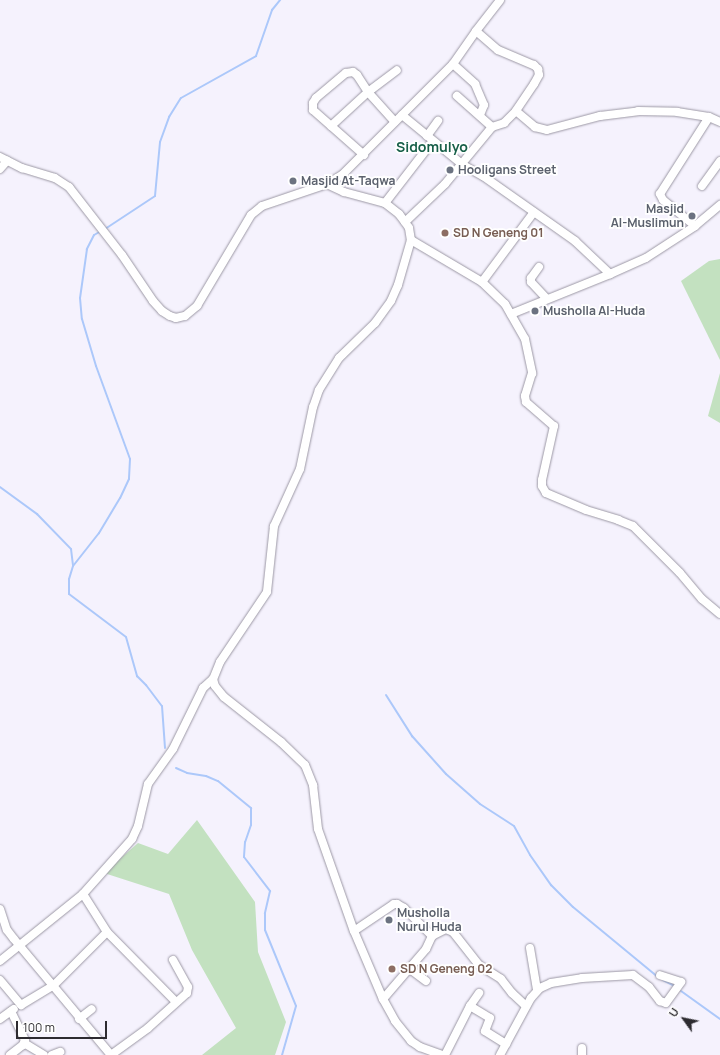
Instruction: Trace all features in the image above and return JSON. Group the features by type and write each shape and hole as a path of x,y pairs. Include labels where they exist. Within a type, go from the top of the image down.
{"street":[{"path":"0,169 4,159 22,168 48,175 62,182 77,196 162,311 170,316 181,317 189,314 197,306 247,220 255,211 271,202 327,184 342,175 364,155 453,64 500,0"},
{"path":"405,222 424,206 463,165 492,126 504,123 516,111 539,75 538,69 534,65 498,50 476,31"},
{"path":"453,64 474,84 484,105 480,115"},
{"path":"331,126 368,92 397,70"},
{"path":"364,155 312,109 316,98 346,73 351,72 357,75 368,92 395,122"},
{"path":"457,96 492,126"},
{"path":"516,111 535,127 547,130 600,116 638,110 677,112 709,117 720,122"},
{"path":"402,115 463,165 484,176 575,241 610,274"},
{"path":"695,226 661,198 660,194 709,117"},
{"path":"385,203 430,139 438,122"},
{"path":"702,186 720,161"},
{"path":"0,961 83,894 132,839 138,826 148,784 178,739 203,688 213,679 220,662 267,592 274,526 300,469 313,407 319,390 339,358 375,322 391,301 398,285 411,240 409,228 405,222 399,214 385,203 344,192 327,184"},
{"path":"511,314 646,258 695,226 720,205"},
{"path":"482,282 534,212"},
{"path":"411,240 482,282 505,304 525,339 531,365 530,384 525,396 526,402 554,426 542,480 542,486 546,493 586,510 633,526 680,573 702,599 720,614"},
{"path":"539,267 531,278 531,282 547,299"},
{"path":"213,679 215,686 224,697 281,742 307,768 312,785 318,829 354,931 383,999 395,1021 411,1041 420,1047 442,1055"},
{"path":"83,894 107,932 176,1002"},
{"path":"354,931 394,904 397,904 404,908 432,936"},
{"path":"0,909 7,930 18,945 111,1055 148,1028 187,993 188,989 173,960"},
{"path":"383,999 426,949 432,936 446,929 453,932 480,965 502,980 512,993 526,1006"},
{"path":"0,1019 52,986 107,932"},
{"path":"530,948 537,990"},
{"path":"410,969 426,981"},
{"path":"500,1055 526,1006 537,990 550,983 599,976 633,975 649,987 660,1001 665,1003 681,982 660,975"},
{"path":"1,982 21,1005"},
{"path":"445,1055 470,1006 479,993"},
{"path":"470,1006 490,1018 485,1031 506,1044"},
{"path":"79,1019 92,1009"},
{"path":"10,1055 24,1043 24,1037 11,1011"},
{"path":"24,1043 44,1055"}],"green space":[{"path":"720,259 720,360 681,281 709,261"},
{"path":"720,373 720,423 708,416"},
{"path":"197,820 255,902 258,952 286,1022 275,1055 202,1055 236,1028 192,950 169,894 104,873 138,843 168,854"}],"waterway":[{"path":"105,229 155,196 160,142 169,117 181,98 256,56 272,10 280,0"},
{"path":"101,231 94,235 87,249 80,298 82,319 96,366 130,459 129,479 120,498 99,533 73,566 69,579 69,594 126,637 137,676 162,706 165,748"},
{"path":"0,487 37,514 71,549 73,565"},
{"path":"386,695 412,736 446,774 480,804 514,826 530,855 551,885 573,907 658,977"},
{"path":"176,768 187,773 206,776 218,781 251,808 251,825 245,842 244,857 270,891 265,913 265,930 296,1006 282,1055"},
{"path":"663,980 673,985"},
{"path":"681,991 720,1019"}],"place":[{"name":"Hooligans Street","path":"450,170"},
{"name":"Masjid At-Taqwa","path":"293,181"},
{"name":"Masjid Al-Muslimun","path":"692,216"},
{"name":"SD N Geneng 01","path":"445,233"},
{"name":"Musholla Al-Huda","path":"535,311"},
{"name":"Musholla Nurul Huda","path":"389,920"},
{"name":"SD N Geneng 02","path":"392,969"}],"district":[{"name":"Sidomulyo","path":"432,147"}]}
